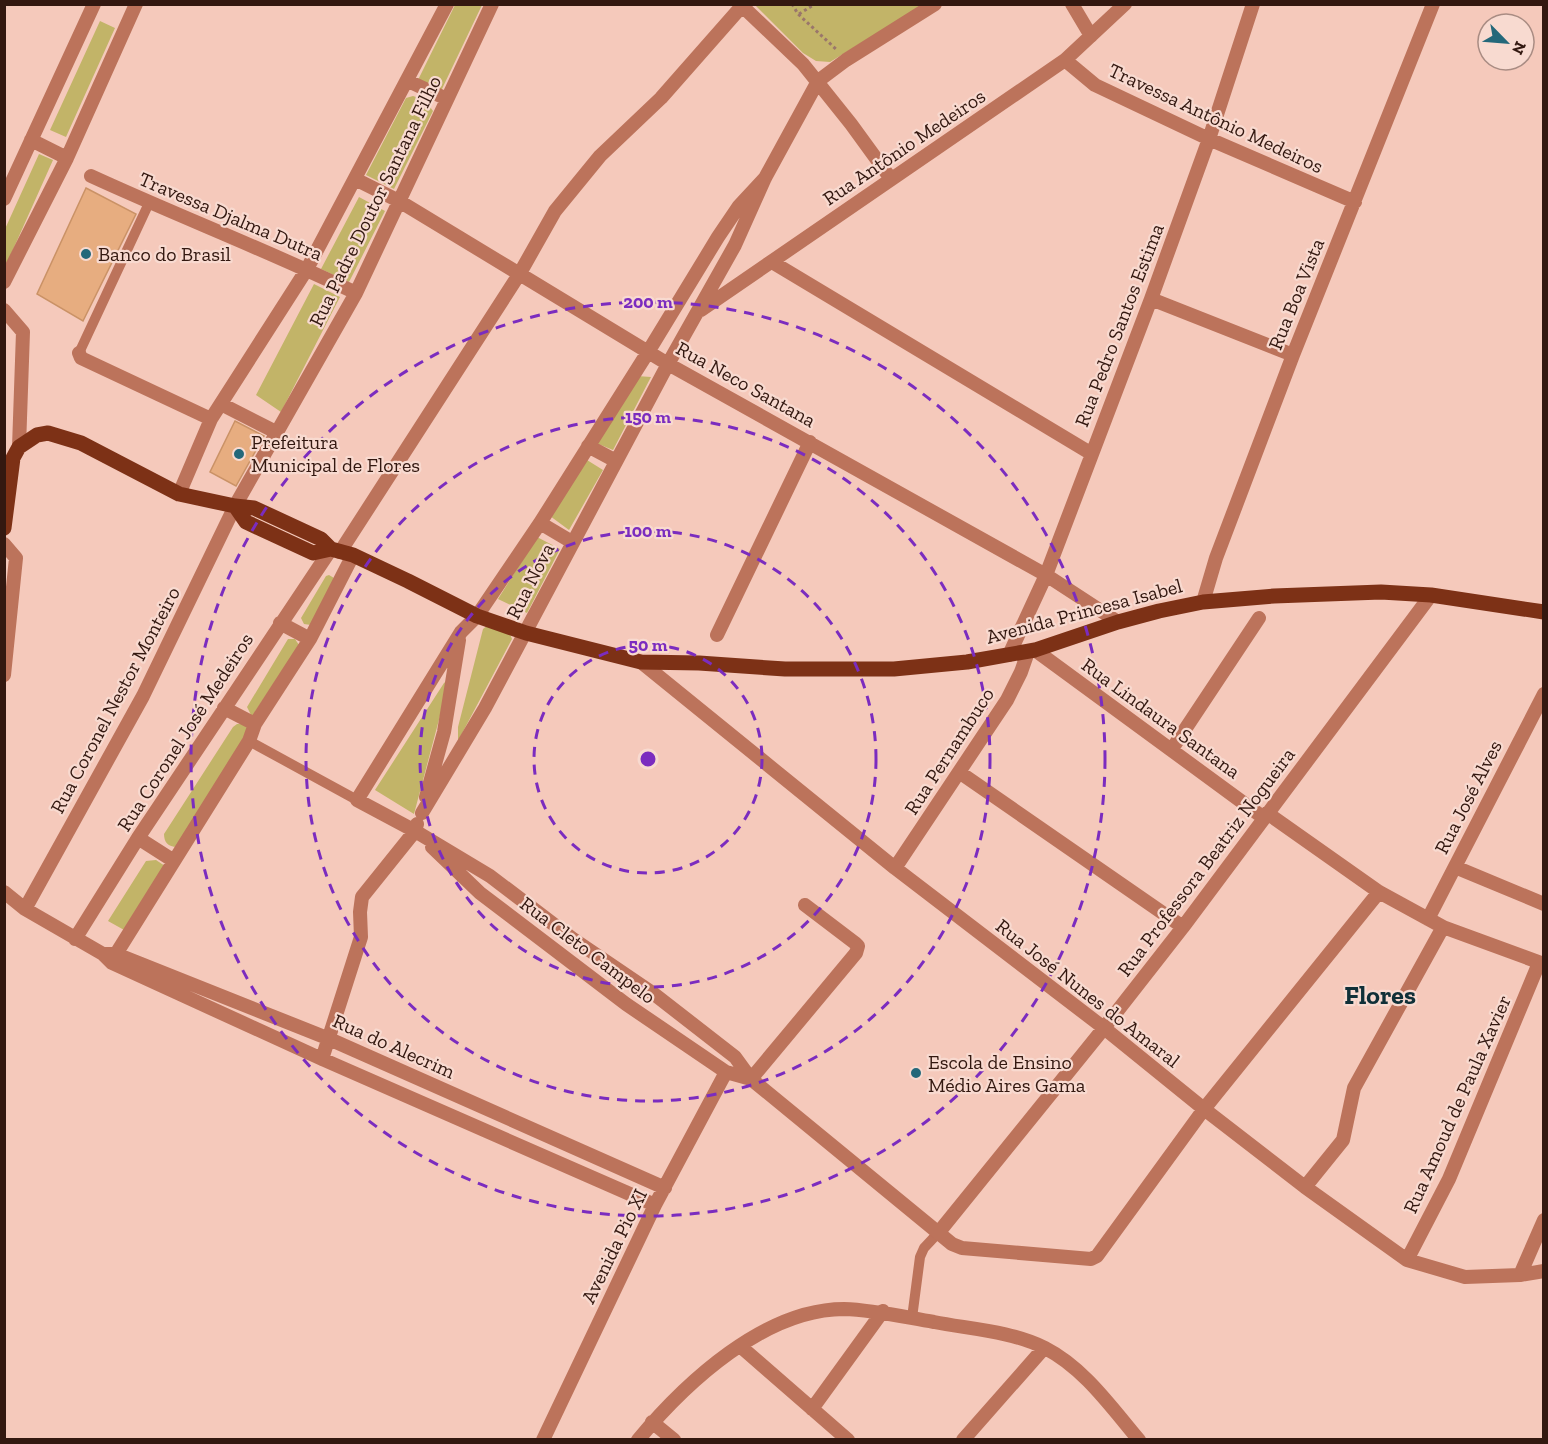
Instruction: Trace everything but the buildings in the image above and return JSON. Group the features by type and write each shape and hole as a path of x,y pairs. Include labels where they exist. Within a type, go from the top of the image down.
{"main road":[{"name":"Avenida Princesa Isabel","path":"19,447 36,435 48,433 81,443 178,494 254,508 321,539 342,552 408,580 477,616 526,633 641,662 699,663 785,669 894,669 968,662 1031,651 1118,622 1203,602 1274,596 1369,592 1431,596 1544,612"},
{"path":"4,528 13,458 19,447"}],"street":[{"path":"4,199 94,4"},
{"path":"4,282 67,158 136,4"},
{"name":"Rua Padre Doutor Santana Filho","path":"178,494 211,419 307,269 447,4"},
{"name":"Rua Padre Doutor Santana Filho","path":"235,506 356,293 492,4"},
{"path":"765,178 818,81 846,60 935,4"},
{"path":"1072,4 1091,36"},
{"name":"Rua Antônio Medeiros","path":"698,313 1065,60 1125,4"},
{"name":"Rua Pedro Santos Estima","path":"1009,655 1046,575 1151,299 1209,139 1253,4"},
{"name":"Rua Boa Vista","path":"1203,602 1216,558 1293,355 1433,4"},
{"path":"110,954 174,861 249,741 255,724 310,639 342,552 520,273 555,211 600,156 662,98 741,5 803,63 891,179"},
{"name":"Travessa Antônio Medeiros","path":"1065,60 1095,85 1209,139 1355,202"},
{"path":"408,81 447,99"},
{"path":"31,140 67,158"},
{"name":"Travessa Djalma Dutra","path":"91,176 149,203 307,269 356,293"},
{"name":"Rua Nova","path":"357,800 461,632 477,616 540,523 718,237 739,206 765,178"},
{"name":"Rua Nova","path":"422,813 485,708 526,633 572,542 735,245 765,178"},
{"name":"Rua Neco Santana","path":"355,180 399,201 668,364 1046,575 1118,622"},
{"path":"149,203 79,353 81,358 211,419"},
{"path":"718,237 735,245"},
{"path":"772,262 1092,454"},
{"path":"697,272 715,282"},
{"path":"1151,299 1293,355"},
{"path":"4,310 23,332 19,447"},
{"path":"220,404 276,432"},
{"path":"717,635 810,442"},
{"path":"588,446 616,461"},
{"name":"Rua Coronel Nestor Monteiro","path":"25,909 143,696 235,506"},
{"path":"540,523 572,542"},
{"path":"4,544 16,558 4,675"},
{"name":"Rua Coronel José Medeiros","path":"75,939 138,838 280,623 342,552"},
{"name":"Rua Professora Beatriz Nogueira","path":"939,1232 1183,927 1431,596"},
{"path":"1172,749 1259,618"},
{"path":"280,623 310,639"},
{"name":"Rua Nova","path":"322,1059 361,937 362,897 415,831 422,813 444,732 461,632"},
{"name":"Rua Lindaura Santana","path":"1031,651 1379,892 1443,927 1541,963"},
{"name":"Rua Pernambuco","path":"895,868 1007,700 1031,651"},
{"name":"Rua José Nunes do Amaral","path":"641,662 895,868 1104,1028 1305,1187 1407,1260 1466,1277 1520,1275 1544,1271"},
{"name":"Rua José Alves","path":"1428,919 1544,694"},
{"path":"224,708 255,724"},
{"name":"Rua Cleto Campelo","path":"249,741 415,831 490,876 573,939 654,993 735,1057 752,1079 952,1244 962,1248 1090,1259 1096,1256 1204,1109"},
{"path":"959,772 1183,927"},
{"name":"Rua Cleto Campelo","path":"415,831 480,893 626,1004 726,1072 752,1079"},
{"path":"138,838 174,861"},
{"path":"1455,867 1543,903"},
{"name":"Rua do Alecrim","path":"4,891 25,909 75,939 327,1038 664,1188"},
{"path":"1204,1109 1379,892"},
{"path":"752,1079 856,953 858,946 855,943 805,905"},
{"path":"1305,1187 1342,1140 1354,1088 1443,927"},
{"name":"Rua do Alecrim","path":"110,954 112,963 322,1059 655,1205"},
{"name":"Rua Amoud de Paula Xavier","path":"1407,1260 1449,1179 1541,963"},
{"name":"Avenida Pio XI","path":"543,1440 655,1205 726,1072"},
{"path":"512,1143 519,1122"},
{"path":"1520,1275 1544,1220"},
{"path":"912,1318 920,1257 924,1248 939,1232"},
{"path":"638,1440 652,1422 680,1395 740,1346 772,1327 802,1315 842,1309 883,1311 1014,1337 1044,1348 1068,1363 1091,1384 1139,1440"},
{"path":"812,1409 883,1311"},
{"path":"740,1346 848,1440"},
{"path":"963,1440 1044,1348"},
{"path":"652,1422 674,1440"}],"path":[{"path":"792,4 798,15 846,60"},
{"path":"798,15 815,4"}],"shaded area":[{"path":"455,5 482,5 441,91 418,80"},
{"path":"755,5 923,5 830,62 816,61 803,53"},
{"path":"100,21 115,28 66,137 50,130"},
{"path":"413,96 425,100 433,111 394,189 366,175 406,98"},
{"path":"39,154 53,160 7,263 5,261 5,229"},
{"path":"359,197 385,211 349,282 321,269"},
{"path":"314,284 340,297 281,412 256,395"},
{"path":"637,376 651,377 613,450 596,443"},
{"path":"587,460 603,470 569,530 550,516"},
{"path":"537,537 560,549 527,613 498,599"},
{"path":"326,576 334,578 311,625 304,624 301,618"},
{"path":"488,625 510,634 512,639 458,741 458,727 483,629"},
{"path":"288,639 295,639 299,645 251,715 247,707"},
{"path":"450,678 414,814 375,790 444,683"},
{"path":"237,724 247,727 248,733 177,847 169,845 164,834"},
{"path":"156,860 165,866 133,935 108,921 146,861"}],"place":[{"name":"Banco do Brasil","path":"86,254"},
{"name":"Prefeitura Municipal de Flores","path":"239,454"},
{"name":"Escola de Ensino Médio Aires Gama","path":"916,1073"}],"district":[{"name":"Flores","path":"1380,995"}]}
